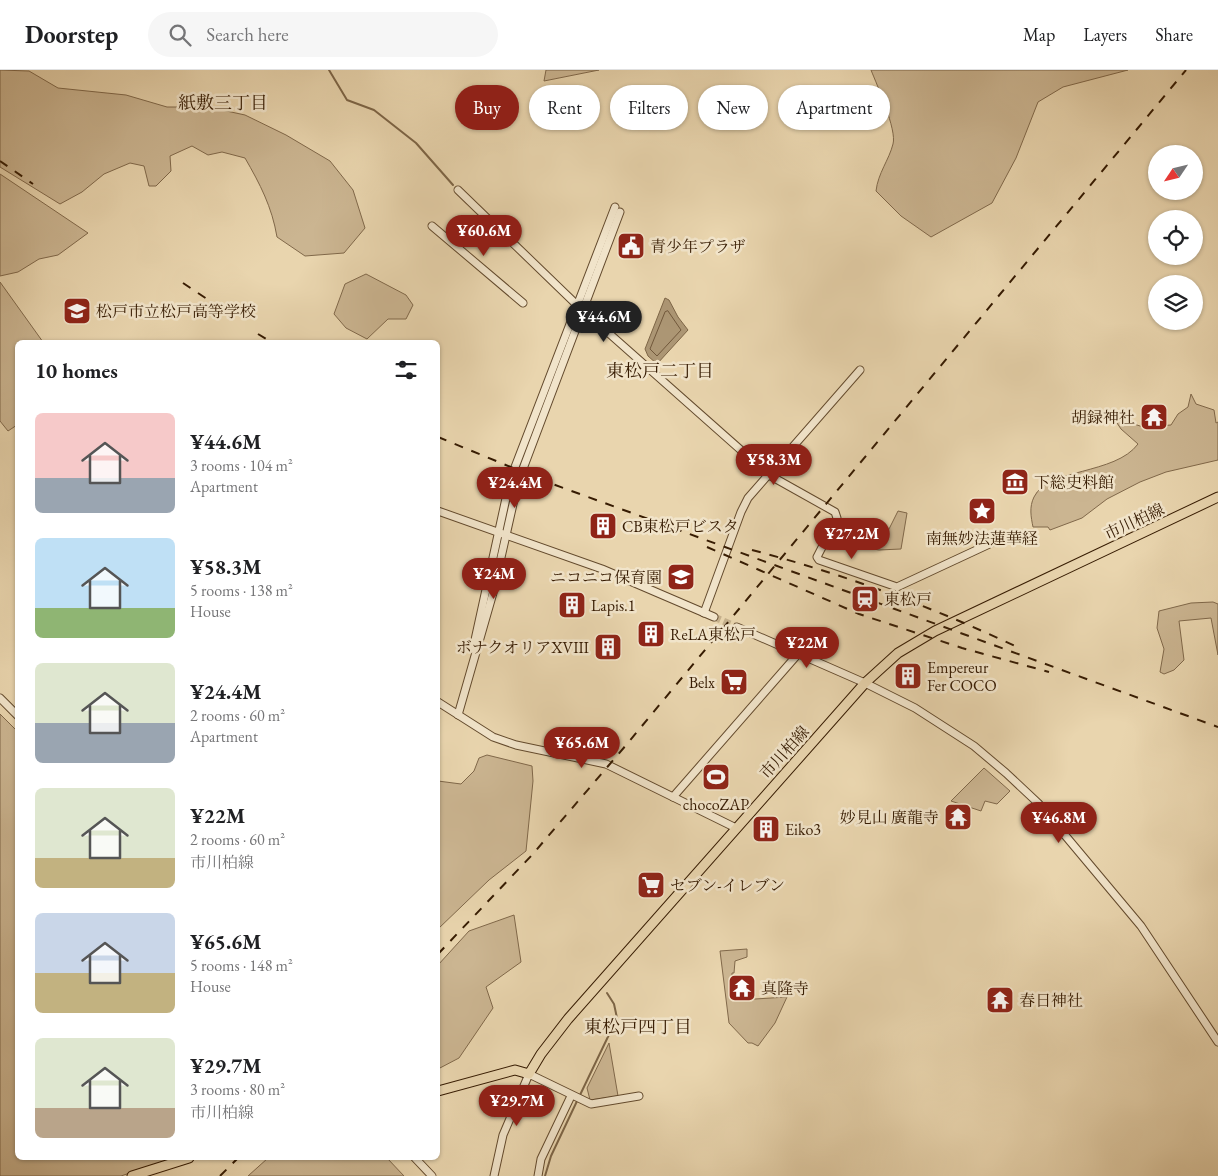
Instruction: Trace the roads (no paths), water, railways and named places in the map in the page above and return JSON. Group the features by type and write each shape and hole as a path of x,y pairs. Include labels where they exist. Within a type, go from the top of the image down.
{"main road":[{"name":"市川柏線","path":"529,1074 541,1054 568,1019 865,683 898,653 928,635 1218,497"},
{"path":"440,1090 514,1070 529,1074"},
{"path":"132,1176 183,1160"}],"street":[{"path":"458,190 580,307 769,475 838,515 818,557 819,560 898,587 998,540"},
{"path":"458,715 471,665 476,630 501,533 510,480 617,210"},
{"path":"432,226 522,303"},
{"path":"704,613 741,512 748,498 860,370"},
{"path":"440,512 602,569 714,617"},
{"path":"737,627 865,683 914,708 974,746 1038,803 1141,926 1218,1042"},
{"path":"673,797 798,654"},
{"path":"0,698 15,713"},
{"path":"440,703 499,739 606,764 736,828"},
{"path":"494,1176 503,1135 529,1074 575,1098 598,1104 639,1096"},
{"path":"538,1176 541,1159 575,1098"},
{"path":"417,1160 432,1176"}],"water":[{"path":"665,298 669,300 688,330 657,364 648,356 645,349"}],"waterway":[{"path":"329,70 347,100 374,110 416,143 453,185"},
{"path":"580,1095 617,1018 614,1004 607,993"},
{"path":"545,1176 551,1156 578,1099"}],"tunnel":[{"path":"714,617 737,627"}],"railway":[{"path":"440,952 532,855 627,744 1186,70"},
{"path":"0,161 33,184"},
{"path":"183,283 231,315"},
{"path":"258,334 268,340"},
{"path":"440,438 547,482 1218,727"},
{"path":"707,547 859,614 962,648 1049,672"},
{"path":"752,550 786,559 886,592 1015,646"},
{"path":"220,1176 236,1160"}],"place":[{"name":"青少年プラザ","path":"631,246"},
{"name":"松戸市立松戸高等学校","path":"77,311"},
{"name":"胡録神社","path":"1154,417"},
{"name":"下総史料館","path":"1015,482"},
{"name":"南無妙法蓮華経","path":"982,511"},
{"name":"CB東松戸ビスタ","path":"603,526"},
{"name":"ニコニコ保育園","path":"681,577"},
{"name":"東松戸","path":"865,599"},
{"name":"Lapis.1","path":"572,605"},
{"name":"ReLA東松戸","path":"651,634"},
{"name":"ボナクオリアXVⅢ","path":"608,647"},
{"name":"Empereur Fer COCO","path":"908,676"},
{"name":"Belx","path":"734,682"},
{"name":"chocoZAP","path":"716,777"},
{"name":"妙見山 廣龍寺","path":"958,817"},
{"name":"Eiko3","path":"766,829"},
{"name":"セブン-イレブン","path":"651,885"},
{"name":"真隆寺","path":"742,988"},
{"name":"春日神社","path":"1000,1000"}],"district":[{"name":"紙敷三丁目","path":"223,103"},
{"name":"東松戸二丁目","path":"660,371"},
{"name":"東松戸四丁目","path":"638,1027"}]}
